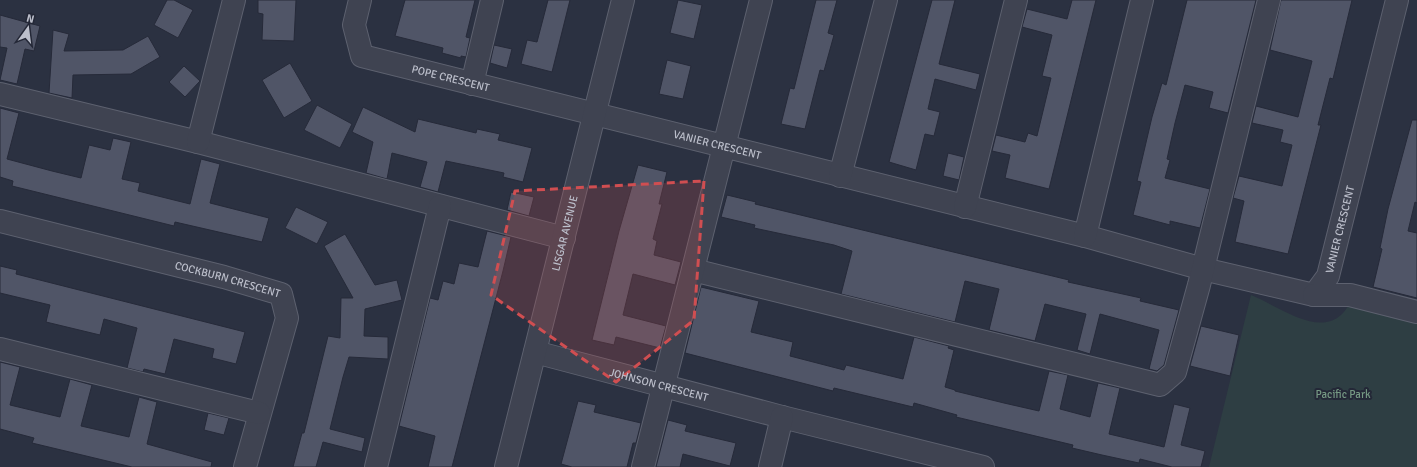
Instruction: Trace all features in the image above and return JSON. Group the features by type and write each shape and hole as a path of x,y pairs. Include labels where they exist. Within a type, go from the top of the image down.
{"street":[{"path":"198,142 234,0"},
{"name":"POPE CRESCENT","path":"360,0 354,25 362,56 595,114"},
{"path":"472,84 492,0"},
{"name":"LISGAR AVENUE","path":"506,467 623,0"},
{"path":"643,467 761,0"},
{"path":"840,176 886,0"},
{"path":"965,207 1016,0"},
{"path":"1085,236 1142,0"},
{"path":"693,270 1160,385 1175,372 1203,269 1269,0"},
{"name":"VANIER CRESCENT","path":"595,114 1085,236 1203,269 1314,295 1328,276 1397,0"},
{"path":"0,94 198,142 564,238"},
{"path":"376,467 440,206"},
{"name":"COCKBURN CRESCENT","path":"0,221 224,277 281,294 287,318 245,467"},
{"path":"1314,295 1350,295 1417,312"},
{"path":"0,349 259,413"},
{"name":"JOHNSON CRESCENT","path":"535,352 782,418 983,467"},
{"path":"770,467 782,418"}],"highlighted area":[{"path":"704,181 694,320 616,382 491,295 515,191"}],"green space":[{"name":"Pacific Park","path":"1251,295 1292,315 1306,320 1320,322 1332,320 1343,313 1352,298 1417,315 1417,467 1209,467"}],"building":[{"path":"167,0 174,0 193,10 178,38 154,25"},
{"path":"258,0 296,0 294,41 262,40 263,14 258,13"},
{"path":"405,0 475,0 466,37 470,38 466,57 461,56 461,58 442,53 443,48 395,36"},
{"path":"548,0 570,0 552,72 521,64 527,40 537,42"},
{"path":"678,0 702,5 694,39 670,33"},
{"path":"816,0 837,0 828,33 834,35 824,71 820,70 805,129 781,124 790,88 794,89"},
{"path":"932,0 955,0 939,64 980,74 976,90 935,79 928,109 940,112 934,136 925,134 916,170 889,162"},
{"path":"1072,0 1096,0 1049,189 1005,178 1010,155 992,151 996,135 1025,142 1028,133 1037,136 1051,78 1042,76 1052,35 1022,27 1027,9 1067,19"},
{"path":"1187,0 1256,0 1228,113 1209,108 1213,92 1185,85 1175,123 1167,159 1170,160 1165,178 1210,189 1200,228 1170,221 1170,225 1133,215 1141,182 1137,181 1152,117 1162,83 1166,85"},
{"path":"1281,0 1352,0 1333,79 1330,78 1318,125 1321,125 1288,254 1235,242 1244,201 1233,198 1239,176 1282,186 1292,145 1280,142 1283,130 1252,123 1256,106 1298,117 1312,61 1270,50"},
{"path":"0,15 40,26 34,51 25,49 17,84 0,80 7,48 0,47"},
{"path":"53,30 69,34 64,51 123,50 148,36 160,57 131,74 73,75 72,98 49,93"},
{"path":"494,45 512,49 507,68 490,63"},
{"path":"667,60 691,66 683,99 659,94"},
{"path":"290,63 312,101 284,118 262,80"},
{"path":"184,66 200,81 185,97 169,82"},
{"path":"317,105 352,124 340,148 304,130"},
{"path":"363,107 415,132 418,119 476,133 477,129 500,134 498,140 532,148 523,182 503,177 504,173 446,161 438,192 420,187 427,162 392,153 387,179 366,173 373,142 352,132"},
{"path":"0,108 19,113 7,159 52,171 81,178 89,145 110,150 113,138 131,142 122,179 140,183 138,191 190,204 201,159 220,164 210,203 269,218 262,242 175,222 174,226 12,186 13,181 0,177"},
{"path":"1412,120 1417,120 1417,203 1415,202 1408,231 1417,233 1417,298 1373,287 1382,249 1380,248 1388,209"},
{"path":"948,153 964,157 959,180 943,176"},
{"path":"638,165 667,172 659,204 662,204 653,239 657,241 654,255 681,262 675,285 633,274 623,315 666,326 660,348 616,337 614,345 592,340 619,231"},
{"path":"511,192 534,197 529,216 507,210"},
{"path":"727,195 756,202 755,204 1069,280 1068,282 1141,298 1140,301 1179,310 1164,365 1157,371 1149,369 1159,330 1100,314 1090,354 1077,350 1086,314 1045,304 1035,341 989,330 999,289 965,281 955,322 841,294 852,251 834,245 754,228 755,225 721,217"},
{"path":"296,207 328,222 317,244 285,228"},
{"path":"487,231 511,237 503,271 452,467 428,467 435,436 399,426 430,298 438,300 443,281 454,284 459,263 478,267"},
{"path":"345,234 375,285 397,280 402,300 365,309 364,336 388,337 388,359 349,357 343,377 330,429 365,438 362,452 323,442 316,467 293,467 302,433 304,433 328,336 340,338 341,298 353,298 324,246"},
{"path":"0,266 17,270 16,274 245,332 236,364 212,358 214,349 174,339 165,374 144,369 143,372 127,368 137,328 104,319 100,335 46,322 50,305 0,293"},
{"path":"701,287 759,301 751,332 793,342 790,356 844,370 846,365 903,379 914,337 949,346 948,348 954,350 945,387 955,391 1039,411 1049,371 1068,375 1060,409 1090,417 1098,383 1120,388 1109,434 1164,447 1174,404 1190,408 1181,445 1205,451 1201,467 1172,467 1140,459 1139,463 1102,455 1072,448 1073,445 956,417 957,415 914,403 913,407 834,388 833,391 685,353"},
{"path":"1201,326 1239,335 1230,376 1190,366"},
{"path":"0,362 20,367 10,405 60,417 70,379 92,385 81,426 129,437 139,397 157,402 147,444 212,462 211,467 132,467 32,443 34,438 0,429"},
{"path":"578,401 596,405 594,412 641,423 636,443 633,443 627,467 572,467 561,464"},
{"path":"208,413 229,418 224,435 204,430"},
{"path":"668,420 687,425 685,431 736,443 730,466 683,454 680,467 656,467"}]}
